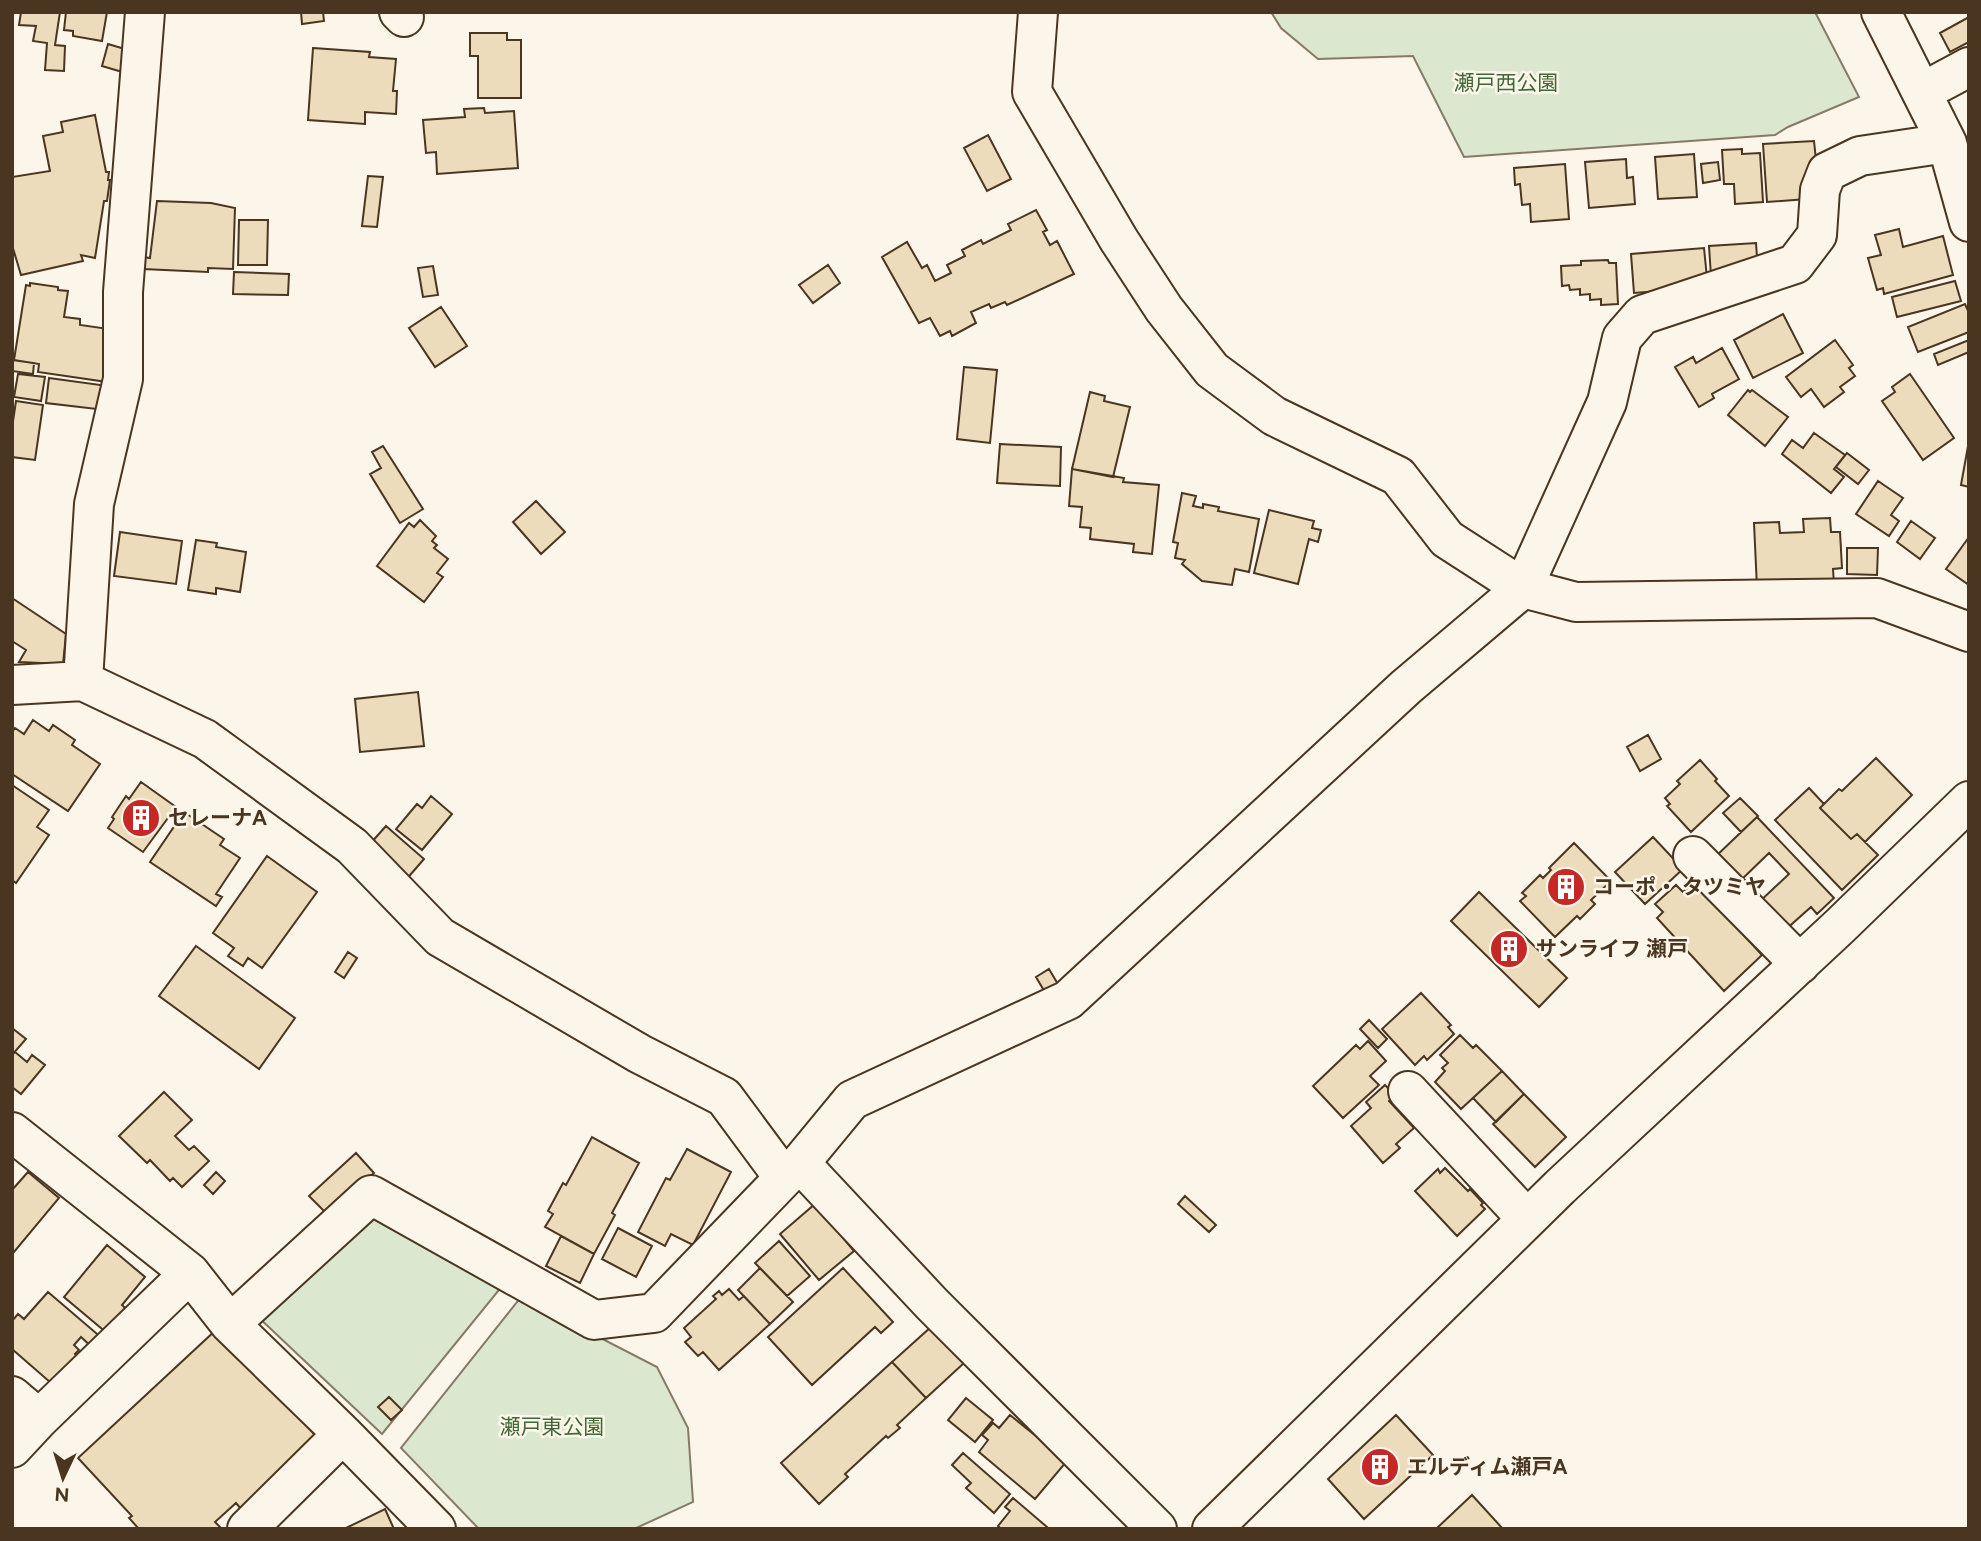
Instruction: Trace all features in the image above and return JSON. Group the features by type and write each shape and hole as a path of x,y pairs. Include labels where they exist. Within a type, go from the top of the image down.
{"street":[{"path":"83,681 94,504 123,379 123,292 145,12"},
{"path":"1038,12 1032,92 1119,240 1164,309 1212,370 1274,416 1398,475 1447,539 1523,588 1576,602 1877,598 1969,632"},
{"path":"1881,12 1947,143 1969,222"},
{"path":"230,1324 371,1195 594,1320 654,1313 792,1170 852,1100 1068,1000 1406,687 1523,588 1607,402 1622,338 1643,315 1796,264 1816,235 1820,190 1827,172 1860,156 1947,143"},
{"path":"12,685 83,681 205,739 352,846 440,937 640,1054 724,1097 792,1170 932,1304 1157,1529"},
{"path":"1212,1529 1527,1219 1800,964 1969,801"},
{"path":"1693,856 1800,964"},
{"path":"1408,1091 1527,1219"},
{"path":"12,1132 190,1273 230,1324 436,1529"},
{"path":"12,1448 26,1408 190,1273"},
{"path":"247,1529 343,1434"}],"green space":[{"name":"瀬戸西公園","path":"1271,12 1815,12 1859,97 1775,135 1464,157 1413,56 1318,59 1281,28"},
{"path":"380,1212 503,1285 382,1434 255,1314"},
{"name":"瀬戸東公園","path":"521,1297 657,1367 688,1428 693,1502 634,1529 479,1529 401,1448"}],"building":[{"path":"21,12 60,12 55,45 65,46 64,71 45,70 47,43 33,41 36,26 19,25"},
{"path":"66,12 107,12 102,41 73,36 73,31 64,30"},
{"path":"301,12 323,12 324,21 302,24"},
{"path":"1969,17 1969,42 1950,52 1940,33"},
{"path":"470,33 507,33 507,40 521,40 521,98 478,98 478,56 470,56"},
{"path":"108,44 135,52 129,74 102,66"},
{"path":"313,48 370,52 369,57 396,59 393,91 397,91 396,114 365,112 365,124 308,120"},
{"path":"484,108 485,113 514,111 518,168 437,174 436,152 426,153 423,120 465,117 464,109"},
{"path":"95,115 110,180 95,258 81,255 83,261 21,275 12,245 12,177 50,171 43,136 63,132 61,122"},
{"path":"988,135 1011,179 987,191 964,148"},
{"path":"1814,141 1820,198 1767,202 1763,144"},
{"path":"1742,149 1742,154 1760,153 1763,202 1735,204 1734,184 1724,184 1722,150"},
{"path":"1694,154 1697,197 1658,199 1655,157"},
{"path":"1626,159 1627,178 1633,177 1635,204 1589,208 1585,162"},
{"path":"1718,162 1720,180 1703,183 1701,164"},
{"path":"1565,164 1569,219 1531,222 1530,204 1522,205 1520,184 1515,185 1514,168"},
{"path":"368,176 383,177 377,227 362,226"},
{"path":"157,201 211,203 235,208 233,269 208,268 208,272 143,269 143,257 150,258"},
{"path":"1036,210 1047,230 1043,232 1050,245 1057,241 1074,274 1007,305 1005,302 991,308 989,304 971,312 976,323 952,336 950,331 940,336 930,318 919,323 882,257 907,242 922,268 927,265 935,281 951,273 947,265 965,256 962,250 981,240 983,244 1011,230 1008,224"},
{"path":"239,220 268,220 267,265 238,265"},
{"path":"1899,229 1903,247 1943,236 1953,275 1884,294 1883,288 1877,290 1868,258 1881,255 1875,235"},
{"path":"1756,243 1757,257 1711,276 1709,246"},
{"path":"1704,248 1707,278 1696,288 1634,293 1631,254"},
{"path":"1608,260 1609,263 1616,263 1618,304 1601,305 1601,299 1590,300 1590,294 1580,295 1580,289 1570,290 1569,285 1562,286 1561,266 1581,265 1581,261"},
{"path":"828,265 840,283 813,303 799,285"},
{"path":"433,266 438,295 423,297 418,268"},
{"path":"234,272 289,274 288,295 233,294"},
{"path":"1955,281 1961,301 1897,317 1892,297"},
{"path":"30,283 68,291 64,317 80,319 80,325 116,330 114,383 38,372 39,364 14,360 26,285 30,286"},
{"path":"1965,304 1969,313 1969,332 1918,352 1908,327"},
{"path":"441,307 467,346 435,367 409,328"},
{"path":"1783,314 1803,353 1753,378 1734,340"},
{"path":"1835,340 1853,365 1849,368 1855,376 1840,387 1844,392 1824,407 1811,389 1801,397 1786,377"},
{"path":"1969,340 1969,352 1938,365 1934,354"},
{"path":"1722,348 1739,379 1712,394 1714,398 1699,407 1675,367 1693,357 1696,363"},
{"path":"12,360 34,363 33,374 12,371"},
{"path":"964,367 997,370 990,443 957,439"},
{"path":"18,374 45,377 41,401 14,397"},
{"path":"1910,374 1954,438 1923,460 1882,401 1895,392 1892,387"},
{"path":"49,378 108,386 105,410 46,403"},
{"path":"1748,390 1752,390 1788,417 1765,446 1728,415"},
{"path":"1090,392 1105,396 1104,401 1130,407 1113,477 1072,469"},
{"path":"16,401 43,405 35,460 12,457"},
{"path":"1814,433 1845,455 1834,469 1844,477 1831,493 1782,454 1792,440 1803,448"},
{"path":"1000,444 1061,447 1060,486 997,483"},
{"path":"383,446 423,509 400,523 370,474 381,468 372,452"},
{"path":"1969,446 1969,487 1961,485"},
{"path":"1847,453 1869,470 1858,484 1836,467"},
{"path":"1072,469 1124,478 1123,482 1159,485 1152,554 1133,552 1134,544 1090,539 1091,528 1080,527 1082,507 1069,506"},
{"path":"1878,481 1903,498 1891,515 1899,521 1889,536 1856,514"},
{"path":"1182,493 1196,496 1193,506 1203,508 1203,504 1219,507 1218,511 1259,519 1249,572 1235,569 1232,585 1202,581 1182,564 1185,560 1175,558 1178,543 1173,542"},
{"path":"536,501 565,532 541,554 513,522"},
{"path":"1269,510 1314,521 1312,528 1321,530 1318,542 1309,539 1298,584 1254,573"},
{"path":"1830,518 1831,532 1840,532 1842,568 1833,569 1834,584 1757,588 1754,523 1779,522 1780,533 1804,532 1803,519"},
{"path":"420,520 436,536 432,541 437,545 434,548 448,559 437,573 443,577 424,602 377,566 409,523 414,527"},
{"path":"1911,521 1935,538 1920,559 1897,542"},
{"path":"120,532 182,541 176,584 114,576"},
{"path":"1969,537 1969,585 1946,569"},
{"path":"196,540 217,543 216,547 246,552 240,592 216,588 216,594 188,590"},
{"path":"1847,548 1878,548 1877,575 1847,574"},
{"path":"12,598 66,634 63,664 19,662 26,650 12,641"},
{"path":"418,692 424,746 360,752 355,699"},
{"path":"33,720 49,731 53,725 75,740 72,745 100,764 68,811 12,774 12,732 15,728 24,734"},
{"path":"1648,735 1661,759 1640,771 1627,747"},
{"path":"1876,758 1912,795 1865,842 1857,834 1851,839 1820,808"},
{"path":"1700,760 1729,796 1691,832 1667,806 1670,804 1665,798 1680,784 1677,781"},
{"name":"セレーナA","path":"141,782 176,807 143,852 108,828 126,796 129,799"},
{"path":"12,785 49,810 37,827 49,835 16,883 12,880"},
{"path":"1809,788 1824,804 1820,808 1851,839 1857,834 1878,855 1842,890 1775,820"},
{"path":"431,796 452,814 422,850 396,829 417,804 422,808"},
{"path":"1740,798 1758,816 1741,832 1723,813"},
{"path":"184,812 224,839 220,845 240,858 216,894 222,897 216,906 150,862"},
{"path":"1757,817 1834,898 1817,914 1811,907 1784,931 1758,903 1789,874 1769,853 1738,883 1714,858"},
{"path":"386,826 424,859 391,897 353,863"},
{"path":"1653,837 1683,869 1645,904 1615,872"},
{"name":"コーポ・ タツミヤ","path":"1574,843 1611,881 1591,900 1595,904 1580,919 1577,916 1555,937 1520,901 1526,896 1522,893 1540,875 1543,878 1551,870 1549,868"},
{"path":"267,856 317,892 262,968 248,958 243,966 228,956 234,948 213,933"},
{"path":"1693,883 1705,896 1710,892 1718,907 1762,955 1724,991 1657,918 1663,912 1655,904 1676,885 1683,892"},
{"name":"サンライフ 瀬戸","path":"1479,892 1567,978 1539,1007 1451,921"},
{"path":"196,946 295,1018 259,1069 159,996"},
{"path":"348,952 357,958 344,978 335,972"},
{"path":"1049,969 1062,991 1049,999 1036,977"},
{"path":"1421,993 1451,1025 1448,1027 1454,1034 1427,1060 1424,1056 1415,1065 1382,1029"},
{"path":"1369,1020 1387,1039 1378,1048 1360,1029"},
{"path":"12,1028 26,1039 12,1055"},
{"path":"1460,1035 1473,1048 1476,1045 1502,1071 1461,1109 1435,1082 1445,1071 1442,1068 1448,1063 1440,1055"},
{"path":"1368,1041 1386,1061 1370,1076 1379,1085 1343,1118 1313,1086 1356,1045 1360,1049"},
{"path":"15,1052 27,1062 32,1055 45,1065 21,1094 12,1087 12,1055"},
{"path":"1502,1071 1524,1094 1496,1122 1473,1098"},
{"path":"1385,1085 1395,1095 1389,1101 1414,1128 1396,1144 1400,1148 1383,1163 1351,1126 1371,1108 1366,1102"},
{"path":"164,1092 192,1120 175,1136 189,1150 194,1146 209,1161 182,1187 173,1178 170,1181 150,1160 147,1163 119,1136"},
{"path":"1524,1094 1566,1137 1535,1167 1493,1124"},
{"path":"592,1137 639,1163 594,1254 545,1227 553,1214 548,1211 563,1183 566,1185"},
{"path":"687,1149 731,1172 693,1245 671,1234 665,1246 638,1232 666,1178 670,1180"},
{"path":"356,1153 374,1173 325,1212 309,1196"},
{"path":"1445,1168 1468,1191 1470,1189 1485,1209 1457,1236 1415,1191 1438,1169 1440,1173"},
{"path":"28,1172 59,1198 14,1252 12,1190"},
{"path":"216,1172 225,1181 213,1194 204,1185"},
{"path":"1185,1196 1216,1225 1209,1232 1178,1204"},
{"path":"815,1204 854,1251 819,1280 780,1234"},
{"path":"618,1228 652,1246 636,1277 602,1259"},
{"path":"561,1236 594,1254 580,1283 546,1266"},
{"path":"779,1241 810,1276 787,1296 755,1263"},
{"path":"107,1245 145,1277 122,1305 130,1313 108,1334 64,1297"},
{"path":"760,1268 793,1302 770,1324 738,1290"},
{"path":"843,1268 893,1322 881,1333 875,1327 812,1385 768,1337"},
{"path":"729,1289 739,1300 744,1296 770,1324 719,1370 703,1352 698,1356 685,1342 691,1337 684,1328 716,1299 713,1296 719,1291 722,1295"},
{"path":"48,1292 103,1339 94,1349 81,1337 74,1345 79,1350 75,1354 77,1357 51,1383 12,1349 12,1321 18,1314 24,1319"},
{"path":"931,1327 964,1363 926,1398 892,1362"},
{"path":"217,1329 318,1438 241,1509 236,1503 215,1522 220,1527 218,1529 139,1529 129,1518 132,1516 78,1458"},
{"path":"892,1362 926,1398 897,1425 900,1428 888,1438 886,1436 845,1474 848,1477 819,1504 781,1463"},
{"path":"389,1397 402,1410 391,1420 378,1407"},
{"path":"966,1398 993,1420 975,1442 948,1420"},
{"path":"1010,1415 1067,1461 1035,1499 979,1452 988,1440 982,1435 993,1423 999,1428"},
{"name":"エルディム瀬戸A","path":"1396,1415 1433,1455 1364,1519 1328,1479"},
{"path":"963,1453 1010,1494 994,1513 966,1488 971,1483 952,1465"},
{"path":"1472,1495 1503,1529 1436,1529"},
{"path":"1013,1498 1047,1527 1046,1529 1001,1529 998,1526 1010,1511 1005,1507"},
{"path":"385,1509 394,1529 344,1529"}],"place":[{"name":"セレーナA","path":"141,818"},
{"name":"コーポ・ タツミヤ","path":"1566,887"},
{"name":"サンライフ 瀬戸","path":"1509,949"},
{"name":"エルディム瀬戸A","path":"1380,1467"}]}
